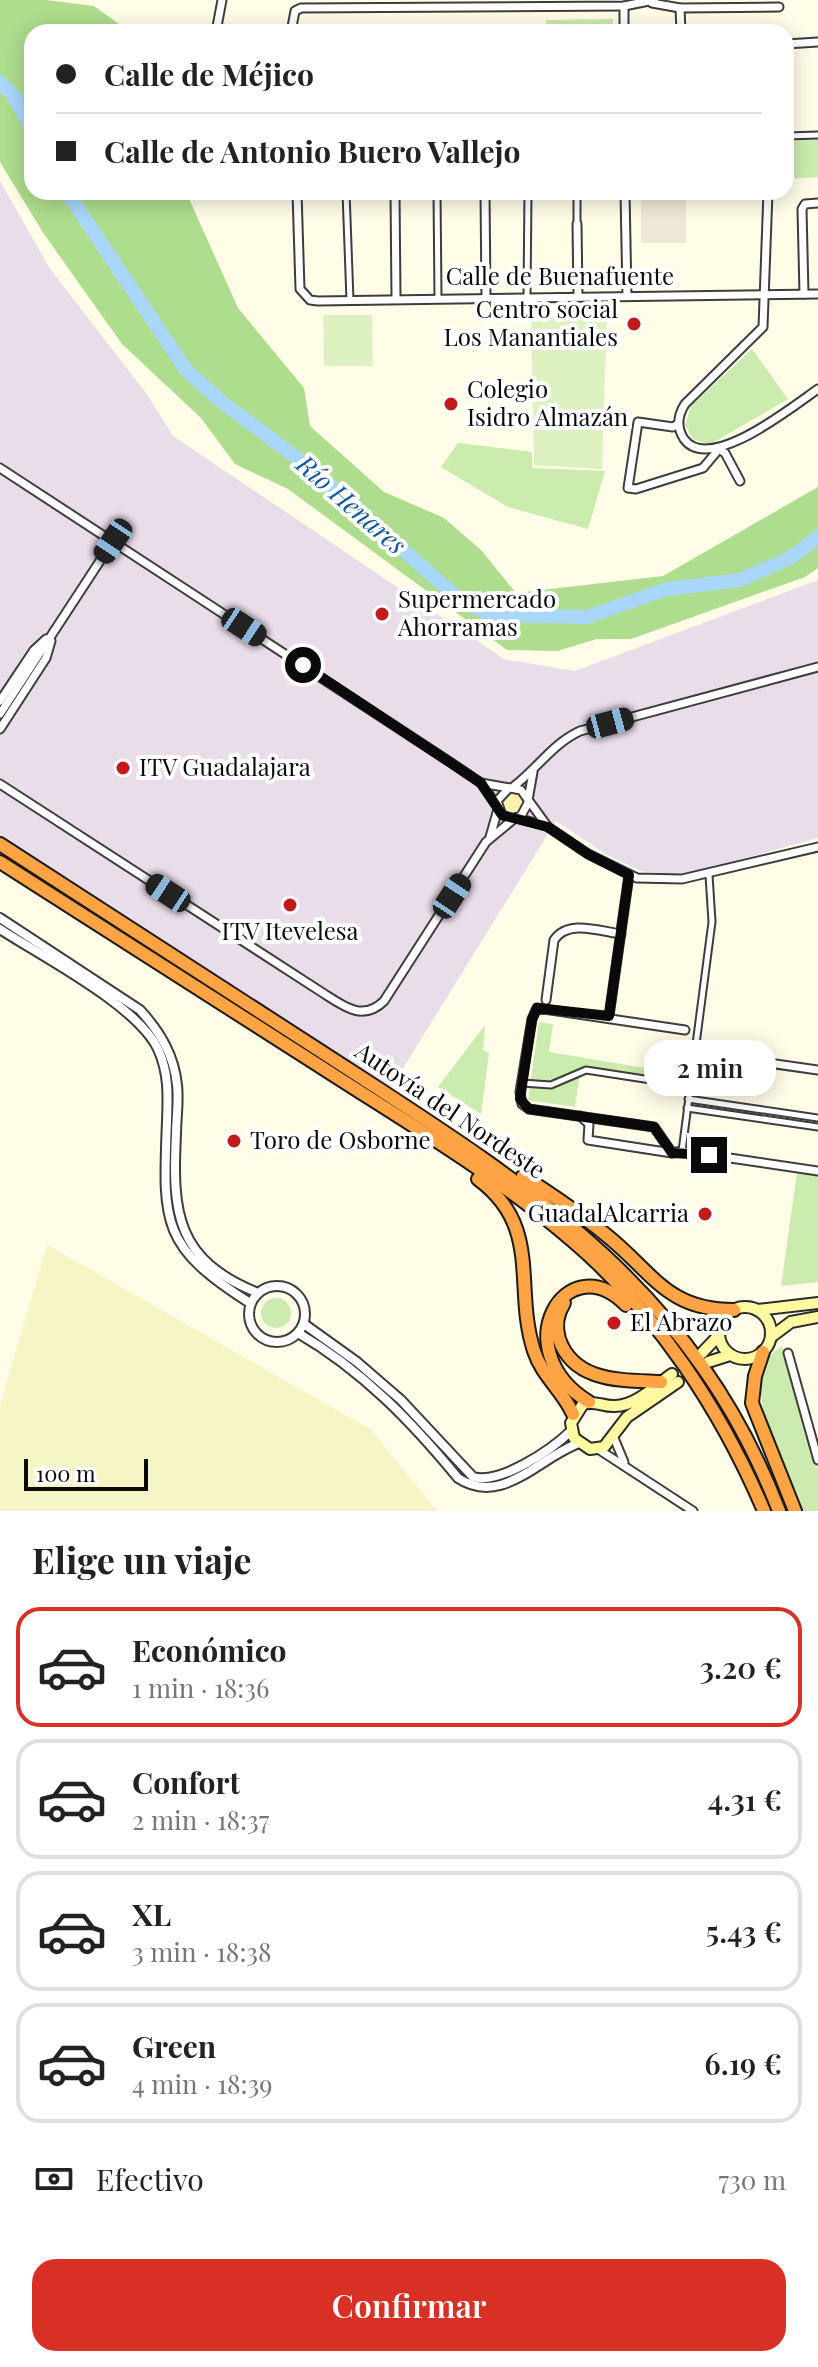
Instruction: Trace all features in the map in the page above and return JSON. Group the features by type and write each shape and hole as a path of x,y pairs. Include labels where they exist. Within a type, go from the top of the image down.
{"highway":[{"path":"0,836 200,965 253,1007"},
{"name":"Autovía del Nordeste","path":"0,844 524,1185 621,1268 669,1324 716,1389 754,1454 779,1511"},
{"name":"Autovía del Nordeste","path":"0,862 516,1196 594,1259 654,1326 697,1384 736,1450 763,1511"},
{"path":"245,1019 282,1050 469,1172 500,1199 522,1243 535,1355 573,1414"},
{"path":"387,1094 446,1126 559,1199 608,1236 672,1297 702,1309 734,1310"},
{"path":"589,1402 564,1380 546,1339 553,1309 574,1292 589,1288 609,1292 645,1325 707,1411 763,1511"},
{"path":"574,1292 561,1309 557,1322 561,1343 576,1363 605,1378 670,1379"},
{"path":"763,1352 755,1376 752,1403 795,1511"}],"main road":[{"path":"818,1303 734,1310 721,1323 719,1335 705,1357 730,1355 743,1359 763,1352 771,1337 791,1322 818,1317"},
{"path":"757,1310 769,1322 771,1337"},
{"path":"719,1335 730,1355"},
{"path":"670,1379 618,1426 614,1438 597,1449 579,1443 571,1431 573,1414 589,1402 609,1407 631,1402 670,1379"},
{"path":"609,1407 618,1426"}],"street":[{"path":"218,24 222,0"},
{"path":"293,24 295,11 301,8 358,3 624,6 653,2 680,8 779,7"},
{"path":"624,6 624,24"},
{"path":"680,8 681,24"},
{"path":"794,44 818,42"},
{"path":"794,136 818,135"},
{"name":"Calle de Buenafuente","path":"297,200 298,279 304,295 318,301 818,294"},
{"path":"346,200 350,300"},
{"path":"395,200 396,298"},
{"path":"437,200 438,297"},
{"path":"485,200 486,297"},
{"path":"527,297 528,200"},
{"path":"577,200 578,296"},
{"path":"625,200 627,296"},
{"path":"627,420 673,427 678,424 685,404 763,327 768,200"},
{"path":"804,294 802,209 805,204 818,203"},
{"path":"678,424 690,445 706,451 719,449 775,419 818,389"},
{"path":"638,422 626,485 632,490 703,468 719,449"},
{"path":"719,449 725,453 740,481"},
{"path":"0,468 481,783 507,818 548,827"},
{"path":"0,714 113,541"},
{"path":"0,701 34,650 54,632"},
{"path":"0,729 46,658 54,632"},
{"path":"0,784 356,1012 368,1011 384,1001 490,837 502,792 533,772 552,749 580,731 818,667"},
{"path":"490,837 525,812 533,772"},
{"path":"481,783 521,790 548,827 588,854 629,875 657,881 709,875 818,847"},
{"path":"609,1016 629,875"},
{"path":"682,1151 712,922 709,875"},
{"path":"0,918 140,1010 154,1026 166,1045 178,1088 174,1196 179,1223 191,1244 209,1264 258,1293"},
{"path":"546,1000 554,940 560,931 570,927 621,934"},
{"path":"0,929 111,1001 147,1032 158,1049 169,1088 164,1197 171,1226 185,1253 203,1271 250,1303"},
{"path":"672,1153 654,1127 525,1107 520,1099 532,1019 537,1008 542,1007 696,1032"},
{"path":"694,1053 818,1070"},
{"path":"522,1083 551,1085 586,1070 690,1086"},
{"path":"688,1099 818,1118"},
{"path":"687,1108 818,1127"},
{"path":"578,1115 589,1124 588,1140 818,1171"},
{"path":"275,1286 293,1291 304,1305 304,1324 298,1333 287,1341 274,1343 261,1339 252,1329 248,1316 250,1303 258,1293 275,1286"},
{"path":"304,1324 357,1362 401,1400 473,1477 486,1481 501,1477 571,1431"},
{"path":"298,1333 352,1369 395,1407 458,1478 470,1486 486,1490 504,1486 579,1443"},
{"path":"788,1353 818,1460"},
{"path":"614,1438 626,1467"},
{"path":"597,1449 693,1511"}],"shaded area":[{"path":"0,181 50,269 146,393 173,436 504,659 575,671 818,580 818,838 691,873 666,874 641,871 607,855 556,821 387,1094 0,841"},
{"path":"641,200 686,200 686,243 641,243"}],"green space":[{"path":"0,0 46,0 94,6 119,24 24,24 24,200 190,200 238,308 304,388 310,426 384,492 444,518 481,550 516,593 663,576 818,487 818,568 805,577 631,639 597,639 557,651 507,650 288,489 235,464 201,418 122,344 44,234 0,162"},
{"path":"613,19 613,24 546,24 546,20"},
{"path":"818,138 818,177 794,178 794,140"},
{"path":"323,315 372,315 373,366 324,366"},
{"path":"607,315 602,469 534,465 531,316"},
{"path":"752,349 788,399 709,445 693,439 685,425 691,406"},
{"path":"458,443 532,452 532,468 605,471 588,529 508,507 441,467"},
{"path":"539,1022 553,1024 549,1052 681,1074 680,1082 581,1067 575,1107 528,1100"},
{"path":"485,1025 483,1050 489,1053 481,1114 438,1087"},
{"path":"797,1173 818,1176 818,1282 781,1286"},
{"path":"47,1245 370,1429 437,1511 0,1511 0,1405"},
{"path":"276,1298 287,1302 291,1313 287,1324 276,1328 265,1324 261,1313 265,1302"},
{"path":"782,1346 818,1470 818,1511 803,1511 767,1425 761,1379 767,1360"}],"sand":[{"path":"513,793 520,796 523,803 520,810 513,813 506,810 503,803 506,796"}],"waterway":[{"name":"Río Henares","path":"0,82 13,95 24,115"},
{"name":"Río Henares","path":"72,200 186,370 223,403 308,466 461,601 492,615 587,617 667,589 740,580 790,558 818,537"}],"place":[{"name":"Centro social Los Manantiales","path":"634,324"},
{"name":"Colegio Isidro Almazán","path":"451,404"},
{"name":"Supermercado Ahorramas","path":"382,614"},
{"name":"ITV Guadalajara","path":"123,768"},
{"name":"ITV Itevelesa","path":"290,905"},
{"name":"Toro de Osborne","path":"234,1141"},
{"name":"GuadalAlcarria","path":"705,1214"},
{"name":"El Abrazo","path":"614,1323"}],"route":[{"path":"303,665 481,783 502,815 548,827 588,854 629,875 609,1016 537,1008 532,1019 520,1099 529,1109 654,1127 672,1153 682,1151 709,1155"}]}
